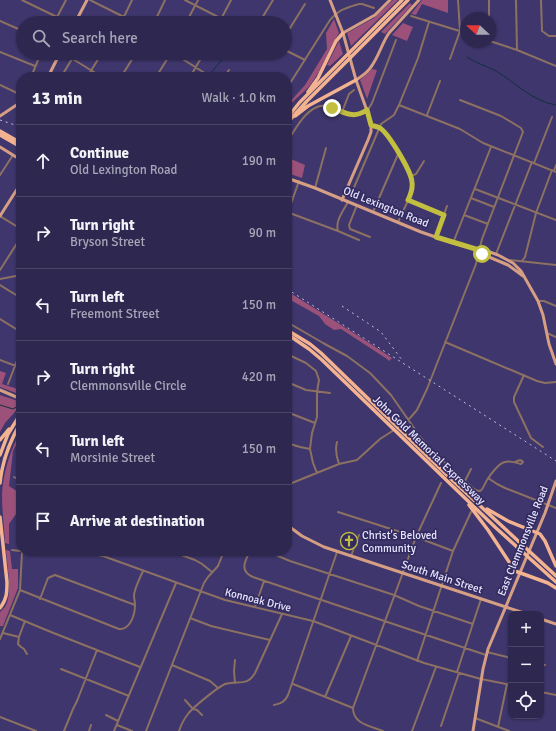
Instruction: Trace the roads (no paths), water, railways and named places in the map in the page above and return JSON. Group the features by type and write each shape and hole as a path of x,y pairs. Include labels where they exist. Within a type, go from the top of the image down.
{"highway":[{"path":"354,51 402,0"},
{"path":"300,102 408,0"},
{"path":"292,112 318,78 336,41 343,33"},
{"path":"292,118 344,61"},
{"path":"292,119 308,106 356,80"},
{"path":"0,131 16,141"},
{"path":"0,135 16,142"},
{"name":"John Gold Memorial Expressway","path":"292,333 321,353 449,477 556,576"},
{"name":"John Gold Memorial Expressway","path":"292,337 322,360 496,528 556,582"},
{"path":"0,440 16,420"},
{"path":"0,455 8,434 16,421"},
{"path":"0,483 4,462 16,431"},
{"path":"449,477 489,511 508,521 540,534 545,541 556,566"},
{"path":"452,484 475,511 493,536 514,570 548,583 556,588"},
{"path":"0,517 7,592 4,602 0,608"}],"main road":[{"path":"78,16 86,0"},
{"path":"330,0 343,33 356,80 371,125 371,132 368,140 342,200"},
{"path":"343,33 345,30 375,15 390,0"},
{"path":"356,80 364,75 370,68 389,33 419,0"},
{"path":"51,72 58,60"},
{"path":"0,116 16,105"},
{"path":"0,147 16,157"},
{"name":"Old Lexington Road","path":"292,179 436,237 453,243 484,250 508,260"},
{"path":"0,216 16,190"},
{"name":"Old Lexington Road","path":"479,250 482,254 494,259"},
{"path":"494,259 508,260 518,268 532,289 543,314 546,333 556,364"},
{"path":"494,259 508,265 524,277"},
{"path":"0,390 16,397"},
{"name":"East Clemmonsville Road","path":"473,731 481,679 487,653 548,505 556,481"},
{"name":"South Main Street","path":"292,529 302,536 337,552 518,611"},
{"path":"544,620 556,624"}],"street":[{"path":"24,0 55,16"},
{"path":"58,16 66,0"},
{"path":"90,0 122,16"},
{"path":"124,16 132,0"},
{"path":"157,16 165,0"},
{"path":"185,0 217,16"},
{"path":"190,16 198,0"},
{"path":"222,16 230,0"},
{"path":"263,16 273,0"},
{"path":"450,59 460,31 458,0"},
{"path":"489,0 489,12"},
{"path":"516,0 517,50"},
{"path":"541,0 542,31 549,36 556,36"},
{"path":"292,25 305,4"},
{"path":"292,80 330,20 336,14 343,9 359,4 374,8"},
{"path":"411,16 460,31"},
{"path":"0,21 16,27"},
{"path":"350,197 381,124 394,115 399,105 418,58 429,22"},
{"path":"292,134 305,115 316,107 325,106 355,115 362,114 367,110 372,103 396,40"},
{"path":"496,43 556,66"},
{"path":"0,52 16,58"},
{"path":"292,54 305,60"},
{"path":"20,60 35,66"},
{"path":"33,72 38,60"},
{"path":"64,72 72,60"},
{"path":"75,60 94,72"},
{"path":"91,70 97,60"},
{"path":"124,72 132,60"},
{"path":"159,72 167,60"},
{"path":"184,60 204,72"},
{"path":"193,72 200,60"},
{"path":"427,115 440,81"},
{"path":"0,86 16,93"},
{"path":"342,112 349,94 354,90"},
{"path":"292,483 339,464 360,458 371,446 408,419 417,410 424,396 476,264 479,250 494,207 523,132 522,129 501,116 460,100"},
{"path":"399,105 460,129 479,141 514,156 554,171"},
{"path":"496,254 552,117"},
{"path":"371,125 379,128 385,133 399,152 412,176 412,192 398,222"},
{"path":"453,243 491,146"},
{"path":"315,188 326,148"},
{"path":"373,212 399,152"},
{"path":"0,176 13,155"},
{"path":"412,176 416,174 424,161"},
{"path":"522,261 525,257 536,213 556,165"},
{"path":"351,179 357,181"},
{"path":"292,199 299,181"},
{"path":"475,189 556,220"},
{"path":"471,198 494,207"},
{"path":"408,200 444,215"},
{"path":"338,231 338,221 348,202"},
{"path":"357,205 349,224 350,229 370,238"},
{"path":"436,237 447,206"},
{"path":"292,214 359,240"},
{"path":"464,215 488,224"},
{"path":"0,216 16,226"},
{"path":"0,270 16,245"},
{"path":"525,257 530,262"},
{"name":"Old Lexington Road","path":"508,260 556,265"},
{"path":"0,279 16,276"},
{"path":"0,285 16,295"},
{"path":"538,301 556,306"},
{"path":"0,319 16,329"},
{"path":"292,325 323,344 347,356 366,369 392,395 421,438 432,451 474,489 479,491 500,464 508,461 515,462"},
{"path":"546,333 556,337"},
{"path":"445,342 537,381 545,383 556,382"},
{"path":"292,356 316,370 320,380 317,392 317,415 312,433 310,449 317,473"},
{"path":"0,360 15,366 8,384"},
{"path":"524,375 514,397 514,402 531,438 543,447"},
{"path":"292,384 306,390 330,393"},
{"path":"292,414 315,423"},
{"path":"336,442 335,448 339,464"},
{"path":"292,444 310,449"},
{"path":"465,481 471,469"},
{"path":"488,478 505,488 556,508"},
{"path":"383,731 356,720 353,708 416,537 440,483"},
{"path":"338,512 416,537 453,551"},
{"path":"417,661 453,551 471,512"},
{"path":"351,556 359,535"},
{"name":"Konnoak Drive","path":"12,550 16,551"},
{"path":"274,705 284,701 293,684 337,552"},
{"path":"0,639 20,590 22,556"},
{"name":"Konnoak Drive","path":"103,556 225,600 313,621 417,661 481,679 507,684"},
{"path":"184,556 202,564 212,572"},
{"path":"146,731 201,592 208,577 218,566 222,556"},
{"path":"248,556 245,565 245,572 250,576 464,648 508,657"},
{"path":"278,556 394,595 434,611 473,624"},
{"path":"20,590 121,629 126,628 129,625 135,606 134,595 143,571"},
{"path":"40,599 48,578 56,575 135,606"},
{"path":"255,607 264,581"},
{"path":"114,731 176,583"},
{"path":"441,726 458,673 464,648 481,599"},
{"path":"179,731 188,713 218,688 224,685 245,682 251,679 282,614"},
{"path":"10,615 140,667"},
{"path":"190,618 210,626 270,640"},
{"path":"25,621 18,637 18,644 27,654"},
{"path":"3,633 18,637"},
{"path":"325,697 351,636"},
{"path":"64,731 97,650"},
{"path":"235,660 234,671 236,683"},
{"path":"172,665 210,680 218,688"},
{"path":"412,731 436,667"},
{"path":"61,670 129,696"},
{"path":"293,684 353,708"},
{"path":"498,727 507,684"},
{"path":"544,693 556,695"},
{"path":"185,700 202,716"},
{"path":"106,716 118,721"},
{"path":"0,721 1,717 36,731"},
{"path":"475,718 509,731"},
{"path":"89,731 91,725"},
{"path":"117,725 132,731"}],"waterway":[{"path":"467,57 496,71 539,100 556,105"},
{"path":"212,72 222,60"},
{"path":"0,405 13,409 16,407"}],"railway":[{"path":"0,120 16,125"},
{"path":"292,292 556,461"},
{"path":"342,306 381,332 402,360"}],"place":[{"name":"Christ's Beloved Community","path":"349,541"}]}
